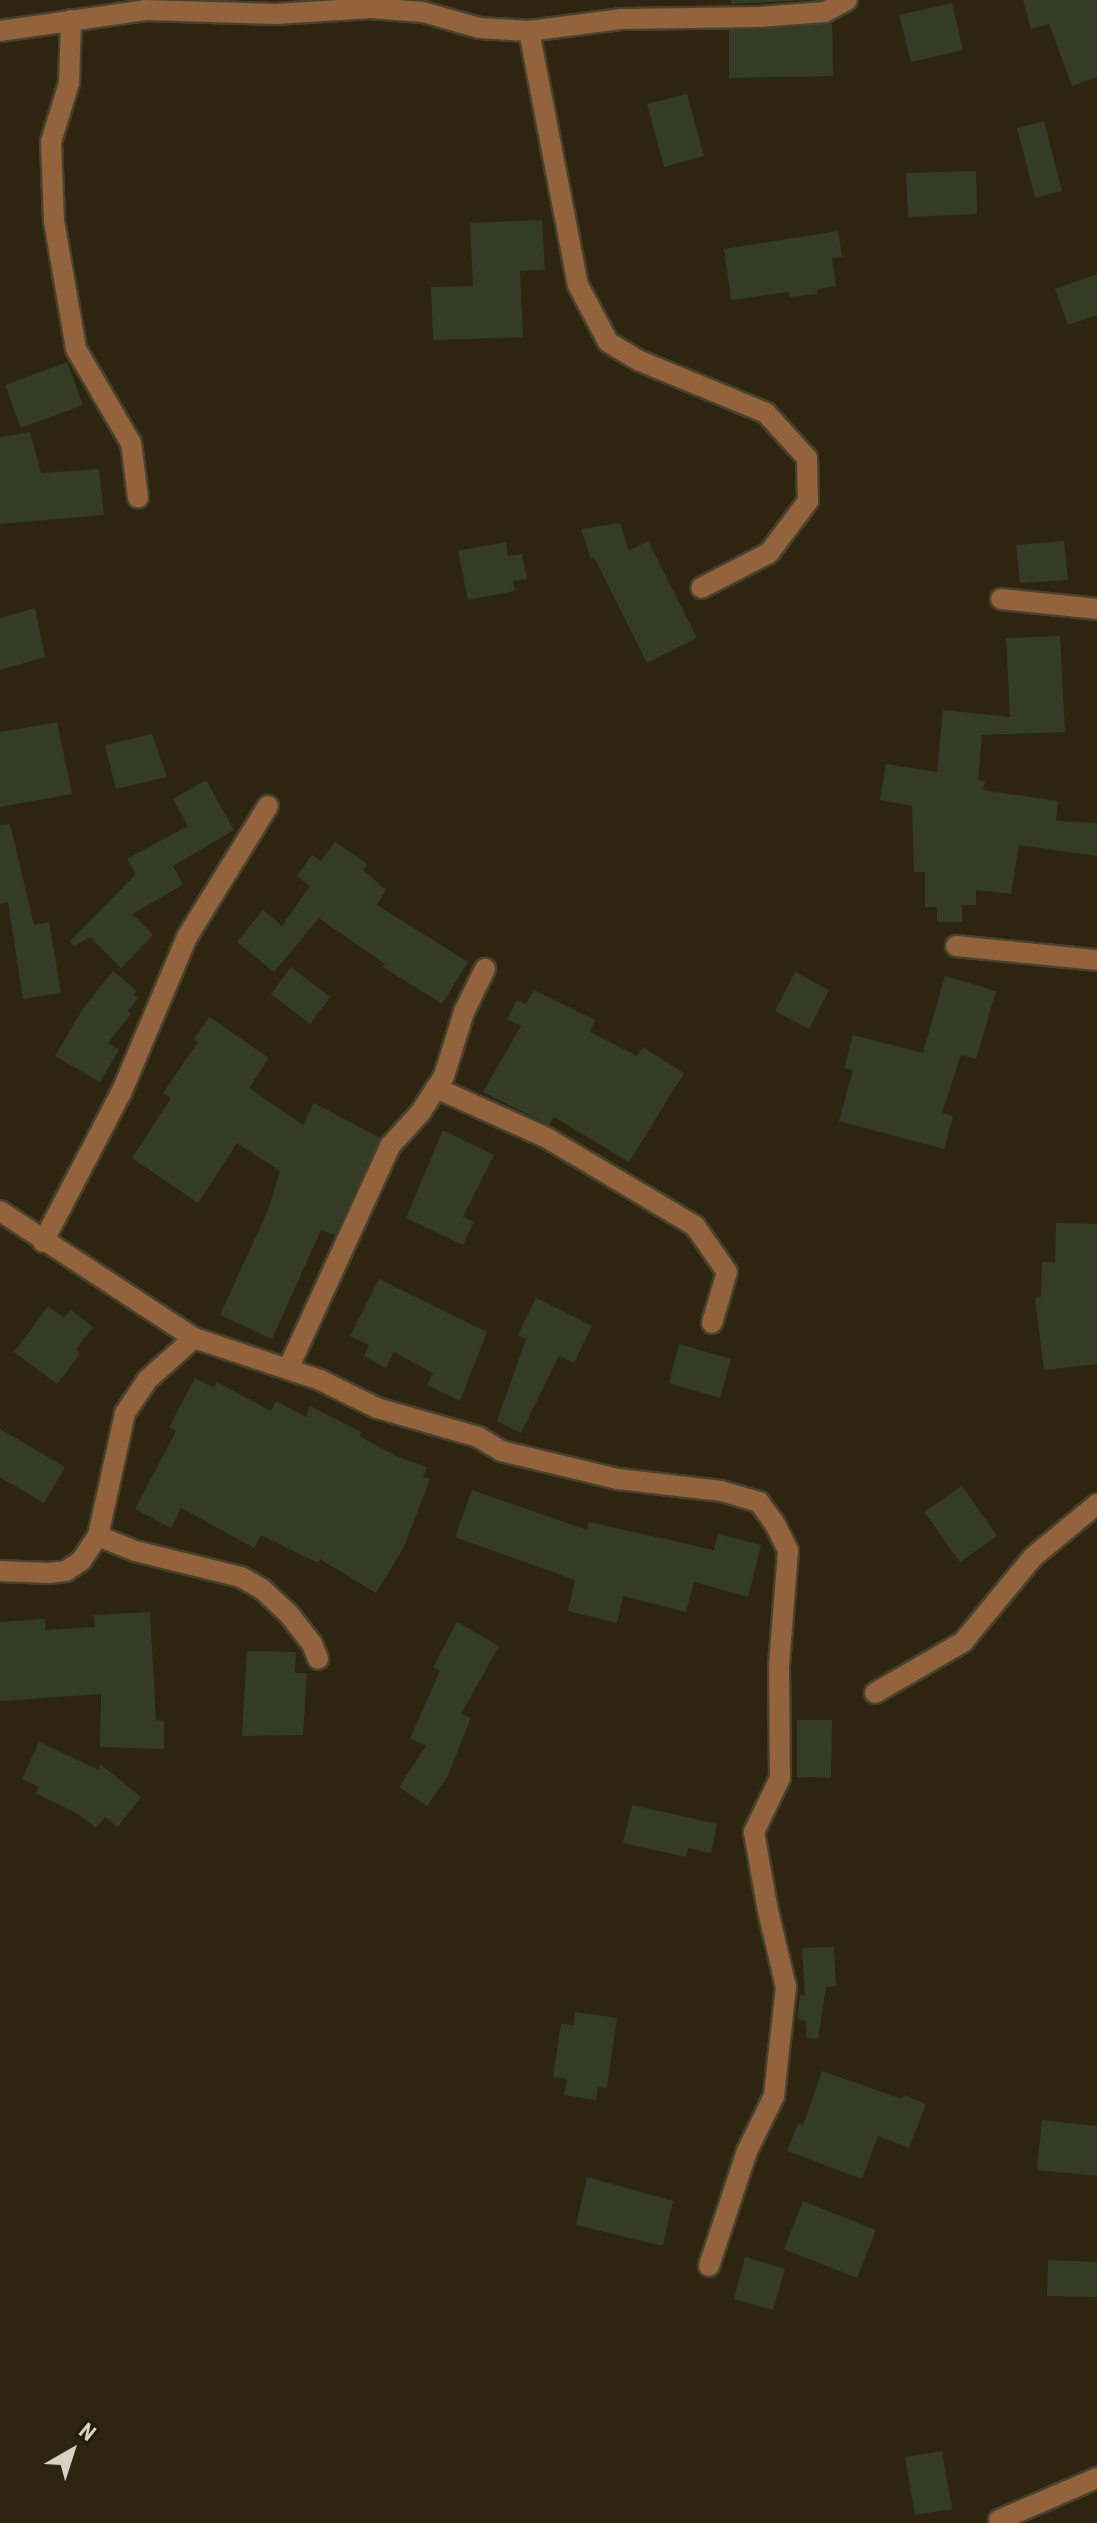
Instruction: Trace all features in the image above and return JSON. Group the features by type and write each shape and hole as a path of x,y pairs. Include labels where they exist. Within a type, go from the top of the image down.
{"street":[{"path":"0,31 145,10 207,7 276,14 371,8 423,12 479,28 529,31 622,19 759,17 825,12 847,0"},
{"path":"71,20 67,93 51,142 54,221 76,349 131,443 138,498"},
{"path":"529,31 578,285 608,342 640,361 766,413 807,458 808,501 769,553 701,588"},
{"path":"1001,599 1097,609"},
{"path":"43,1242 122,1091 187,937 268,806"},
{"path":"956,946 1097,960"},
{"path":"288,1369 390,1146 420,1113 444,1076 464,1012 485,969"},
{"path":"436,1088 547,1138 695,1226 727,1272 712,1323"},
{"path":"0,1211 194,1338 320,1380 377,1408 478,1437 501,1451 618,1479 721,1491 759,1502 788,1551 779,1666 780,1778 754,1832 786,1987 774,2096 747,2151 709,2266"},
{"path":"0,1571 66,1571 81,1561 98,1536 125,1413 147,1380 194,1338"},
{"path":"875,1693 963,1642 1033,1557 1097,1504"},
{"path":"98,1536 135,1551 241,1577 262,1589 288,1613 312,1644 318,1659"},
{"path":"999,2520 1097,2478"}],"building":[{"path":"731,0 811,0 732,4"},
{"path":"1023,0 1097,0 1097,77 1072,86 1049,24 1031,29"},
{"path":"952,3 963,50 911,62 899,15"},
{"path":"832,23 833,76 729,78 729,30"},
{"path":"687,94 704,156 664,167 647,104"},
{"path":"1044,121 1062,191 1035,198 1017,128"},
{"path":"976,171 977,214 908,217 906,173"},
{"path":"542,220 545,270 520,271 523,337 433,340 431,287 473,286 470,223"},
{"path":"838,231 842,257 832,258 836,286 817,289 817,294 790,297 789,292 731,300 724,249"},
{"path":"1097,274 1097,315 1068,325 1055,289"},
{"path":"67,362 83,405 21,428 5,385"},
{"path":"30,432 41,473 99,469 104,515 0,524 0,437"},
{"path":"620,523 629,551 648,541 697,638 647,663 594,557 591,559 581,529"},
{"path":"1064,541 1068,580 1020,583 1016,545"},
{"path":"506,542 508,556 522,554 527,579 513,581 515,591 468,600 458,551"},
{"path":"35,608 45,657 0,670 0,618"},
{"path":"1060,636 1065,732 982,735 978,780 985,781 983,790 1058,801 1056,821 1097,823 1097,856 1019,845 1011,894 976,890 976,905 962,905 962,922 937,922 937,907 925,907 925,872 914,872 912,806 880,800 886,764 937,772 943,710 1010,717 1006,638"},
{"path":"57,722 72,794 0,807 0,732"},
{"path":"152,734 167,777 116,789 105,745"},
{"path":"206,780 234,830 173,866 183,885 132,914 153,935 121,968 90,937 74,946 70,941 136,874 127,859 188,826 173,799"},
{"path":"10,824 34,925 49,922 61,993 23,999 8,902 0,904 0,825"},
{"path":"335,842 367,864 363,870 386,890 377,905 468,962 442,1004 383,967 385,964 319,918 274,972 237,942 263,910 282,926 310,886 297,876 312,855 321,861"},
{"path":"291,967 330,997 310,1024 271,994"},
{"path":"113,971 137,991 134,995 138,998 128,1011 131,1014 108,1043 119,1050 100,1082 55,1056 84,1007"},
{"path":"795,972 829,990 809,1029 775,1011"},
{"path":"945,976 996,991 976,1059 961,1055 942,1113 953,1116 944,1149 839,1121 853,1070 844,1068 853,1035 923,1053"},
{"path":"534,990 595,1020 590,1032 637,1056 643,1047 684,1073 629,1162 554,1117 549,1125 483,1092 521,1026 507,1019 517,1000 526,1004"},
{"path":"209,1017 269,1058 249,1088 303,1125 314,1103 380,1138 335,1235 321,1230 272,1339 220,1315 268,1210 280,1171 237,1143 198,1203 132,1158 171,1098 163,1093 198,1042 194,1039"},
{"path":"443,1130 494,1155 463,1217 474,1222 463,1245 406,1218"},
{"path":"1056,1223 1097,1224 1097,1364 1044,1370 1035,1298 1041,1297 1042,1262 1055,1262"},
{"path":"379,1279 487,1332 460,1401 427,1385 433,1373 394,1352 386,1368 364,1356 369,1345 350,1336"},
{"path":"536,1298 592,1326 574,1363 559,1356 521,1433 497,1421 526,1339 518,1335"},
{"path":"48,1306 64,1318 71,1310 93,1327 76,1350 80,1354 57,1384 14,1352"},
{"path":"679,1344 731,1359 720,1398 669,1383"},
{"path":"195,1378 214,1388 217,1382 271,1411 276,1401 306,1417 310,1406 361,1432 359,1436 396,1456 427,1467 423,1477 430,1479 404,1547 376,1593 320,1559 318,1563 261,1535 254,1548 181,1508 171,1528 135,1509 176,1431 169,1427"},
{"path":"0,1429 65,1467 44,1503 0,1477"},
{"path":"962,1486 997,1536 960,1562 924,1512"},
{"path":"472,1490 587,1530 589,1522 714,1550 718,1534 761,1545 748,1597 694,1582 686,1612 623,1596 617,1623 568,1611 575,1580 455,1537"},
{"path":"150,1612 156,1720 164,1721 164,1749 100,1747 101,1694 0,1701 0,1622 45,1619 45,1630 95,1627 94,1615"},
{"path":"457,1622 499,1646 461,1714 471,1718 447,1777 427,1806 399,1787 426,1746 410,1738 440,1671 433,1667"},
{"path":"247,1651 296,1652 295,1673 307,1673 303,1735 242,1736"},
{"path":"797,1720 832,1720 831,1778 797,1777"},
{"path":"39,1742 99,1770 100,1764 141,1797 118,1827 105,1817 96,1828 78,1814 35,1793 39,1787 22,1779"},
{"path":"632,1805 717,1824 711,1853 688,1848 686,1857 623,1843"},
{"path":"834,1947 836,1986 826,1987 818,2039 807,2038 806,2021 797,2019 800,1995 805,1996 802,1948"},
{"path":"575,2012 617,2018 607,2088 598,2087 596,2100 564,2095 567,2079 553,2077 561,2024 574,2025"},
{"path":"822,2071 902,2099 904,2095 926,2104 909,2148 878,2136 862,2179 787,2151 798,2123 803,2125"},
{"path":"1042,2120 1097,2126 1097,2176 1037,2170"},
{"path":"587,2177 673,2201 663,2246 576,2225"},
{"path":"803,2201 876,2230 857,2278 784,2249"},
{"path":"745,2257 785,2269 773,2310 734,2299"},
{"path":"1048,2260 1097,2262 1097,2297 1047,2296"},
{"path":"942,2451 952,2509 915,2515 905,2457"}]}
